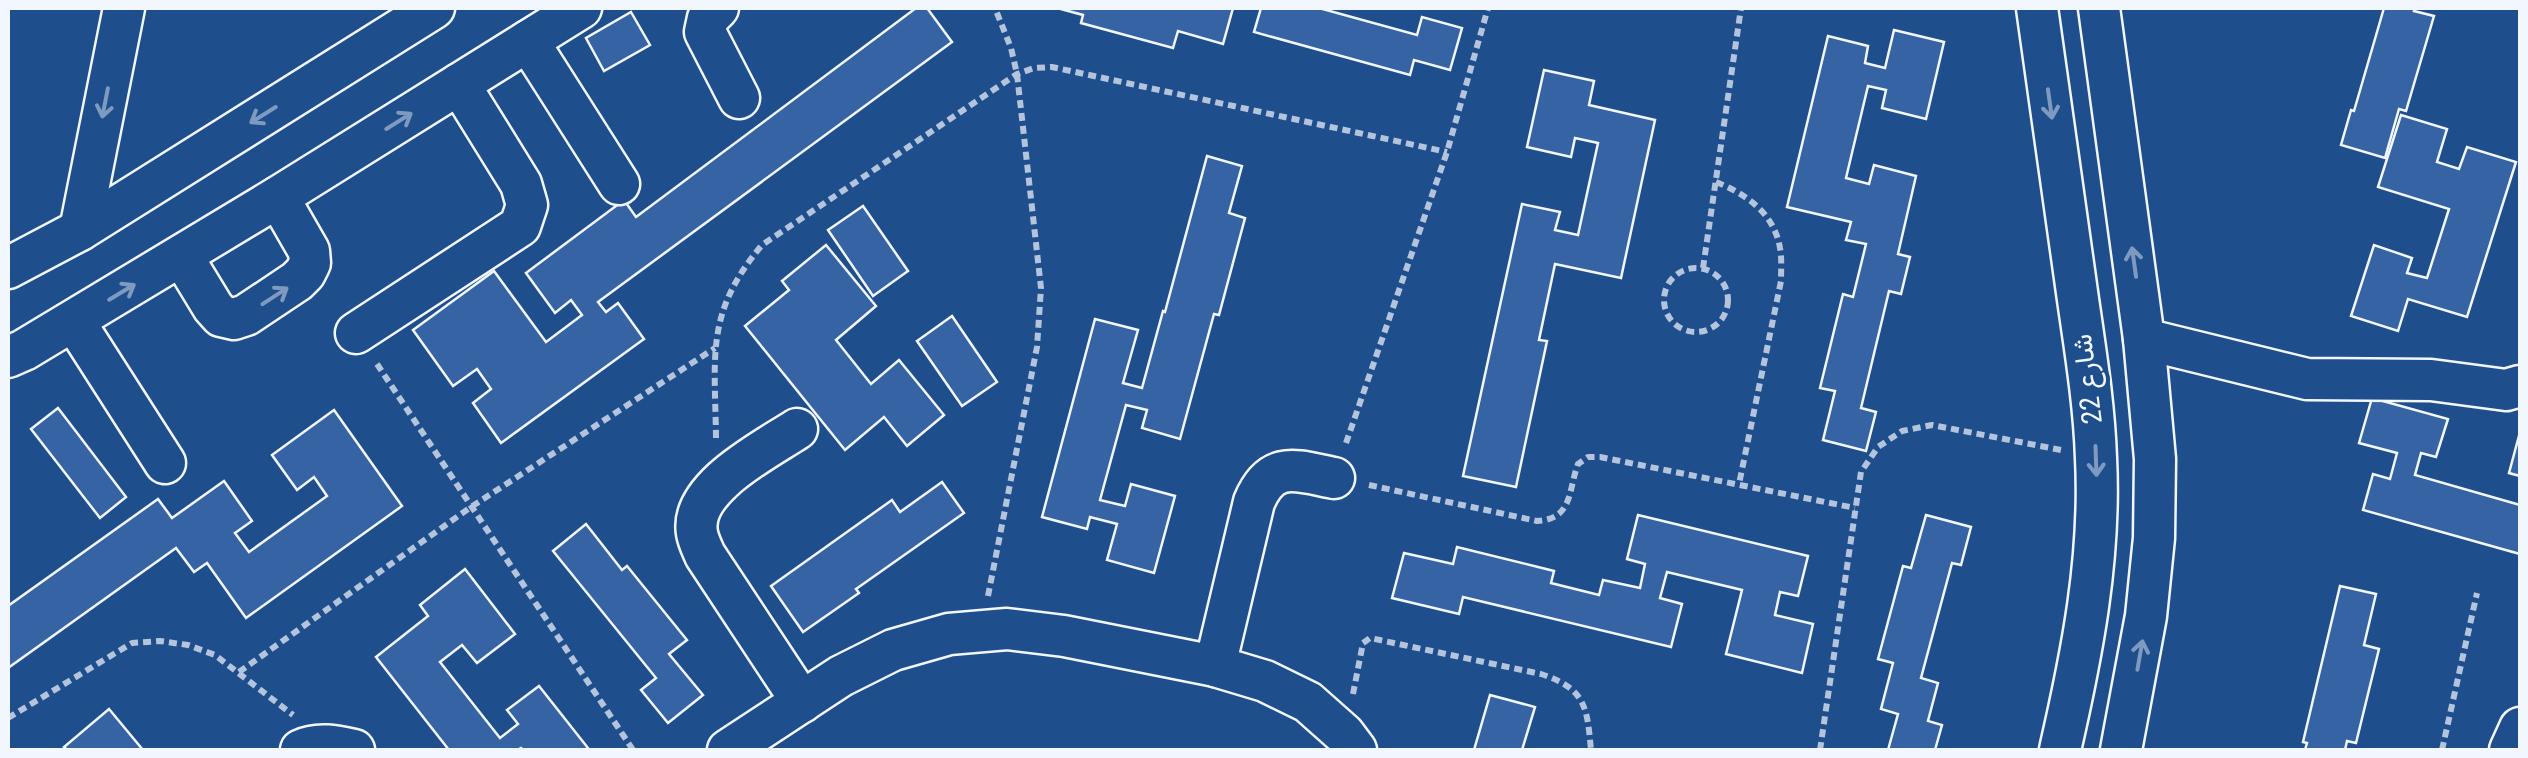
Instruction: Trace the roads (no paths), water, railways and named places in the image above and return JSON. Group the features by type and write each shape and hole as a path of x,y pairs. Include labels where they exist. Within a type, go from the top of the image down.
{"street":[{"path":"80,230 124,8"},
{"path":"8,268 80,230 434,8"},
{"path":"8,358 182,256 581,8"},
{"path":"718,8 708,18 705,32 739,98"},
{"name":"شارع 22","path":"2036,8 2083,335 2096,457 2096,532 2089,606 2060,750"},
{"path":"2099,8 2144,339 2154,459 2154,538 2146,616 2121,750"},
{"path":"528,41 619,184"},
{"path":"356,333 520,226 526,205 522,184 458,84"},
{"path":"182,256 222,316 234,319 246,315 298,281 310,263 308,251 278,197"},
{"path":"74,320 165,463"},
{"path":"2144,339 2306,379 2431,380 2506,390 2520,386"},
{"path":"797,428 717,484 700,504 696,530 705,555 802,702"},
{"path":"1214,666 1261,485 1274,474 1292,470 1334,478"},
{"path":"728,750 841,676 893,650 949,634 1007,629 1064,636 1214,666 1265,681 1308,702 1350,742"},
{"path":"2510,750 2520,728"}]}
